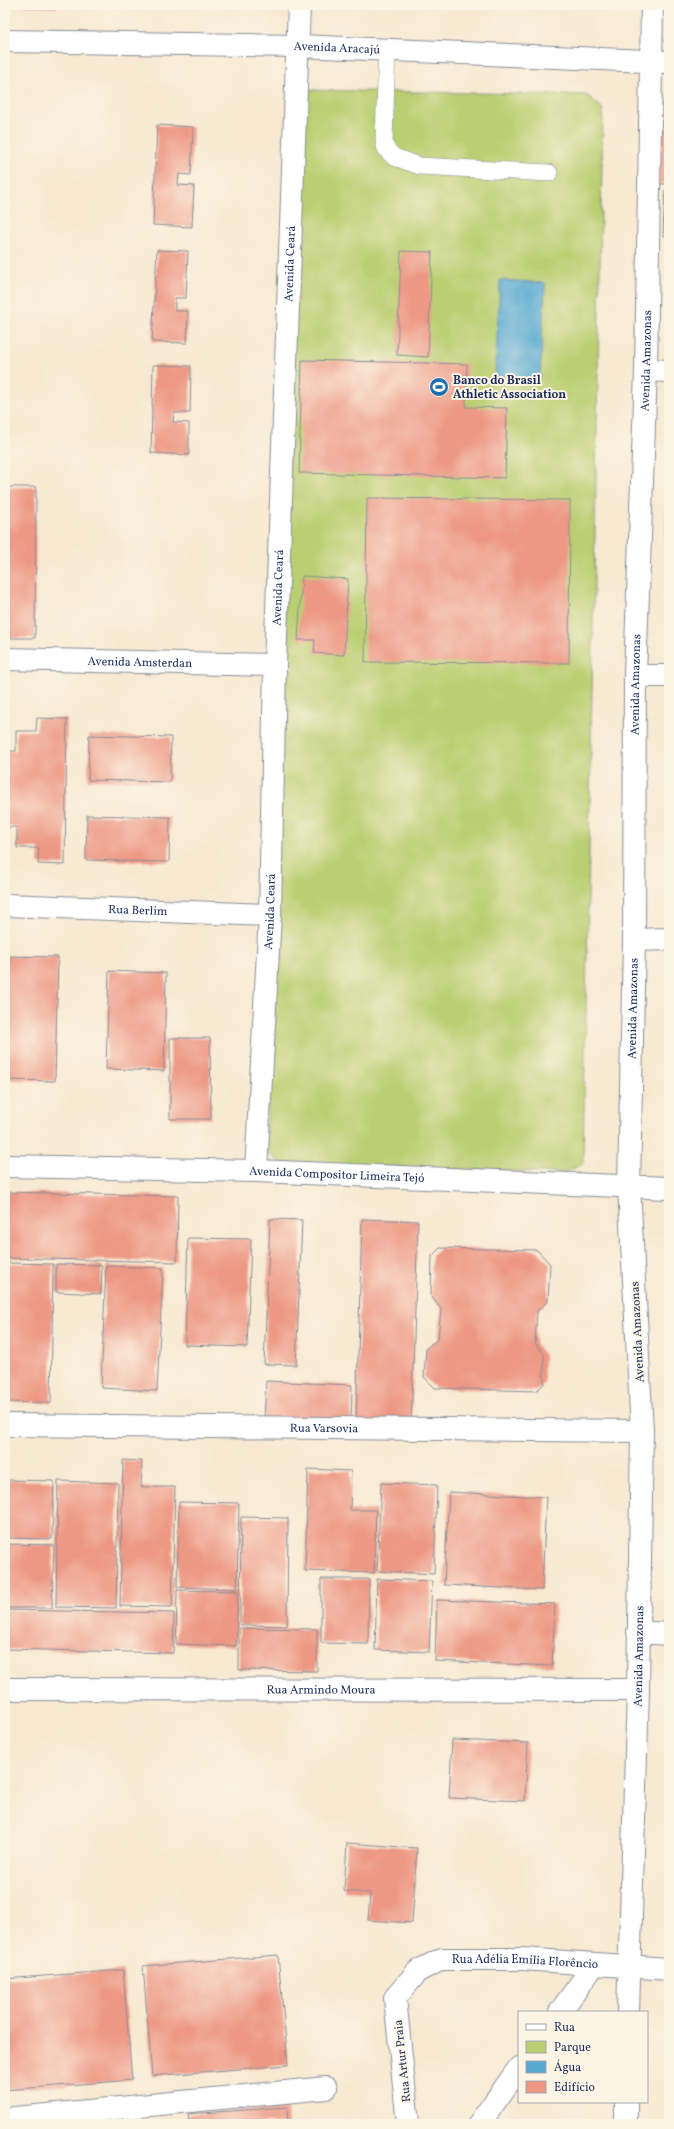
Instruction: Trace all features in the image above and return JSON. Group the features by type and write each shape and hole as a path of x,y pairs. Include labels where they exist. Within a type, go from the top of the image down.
{"street":[{"name":"Avenida Ceará","path":"256,1171 270,915 275,665 299,46 299,5"},
{"name":"Avenida Amazonas","path":"628,2011 638,1690 642,1431 629,1187 634,940 635,676 646,370 660,62 652,5"},
{"name":"Avenida Aracajú","path":"5,42 299,46 615,58 660,62"},
{"path":"646,370 669,371"},
{"name":"Avenida Amsterdan","path":"5,659 275,665"},
{"path":"635,676 669,676"},
{"name":"Rua Berlim","path":"5,905 270,915"},
{"path":"634,940 669,939"},
{"name":"Avenida Compositor Limeira Tejó","path":"5,1166 256,1171 669,1188"},
{"name":"Rua Varsovia","path":"5,1425 642,1431"},
{"path":"638,1632 669,1634"},
{"name":"Rua Armindo Moura","path":"5,1689 638,1690"},
{"name":"Rua Adélia Emilia Florêncio","path":"395,1998 418,1971 442,1959 522,1959 669,1969"},
{"path":"561,2011 594,1965"},
{"name":"Rua Artur Praia","path":"395,1998 408,2124"},
{"path":"478,2124 518,2069"},
{"path":"5,2119 326,2088"},
{"path":"626,2103 626,2124"}],"lane":[{"path":"387,49 383,134 386,149 394,157 420,166 549,173"}],"green space":[{"name":"Banco do Brasil Athletic Association","path":"301,90 587,95 603,109 583,1164 563,1173 281,1163 266,1151"}],"water":[{"path":"500,280 545,283 540,378 495,376"}],"building":[{"path":"13,5 58,5 57,8"},
{"path":"660,104 669,104 669,184 658,184"},
{"path":"157,125 193,127 191,175 179,174 178,185 194,186 192,227 153,225"},
{"path":"665,190 669,190 669,236 663,236"},
{"path":"157,250 188,251 186,298 175,298 175,311 188,311 187,343 152,342"},
{"path":"401,251 432,252 428,357 397,355"},
{"path":"302,360 467,364 466,407 507,408 505,478 299,473"},
{"path":"153,365 191,366 190,413 174,413 173,422 189,423 189,455 151,453"},
{"path":"669,467 669,541 665,540"},
{"path":"8,487 36,487 35,638 6,638"},
{"path":"367,498 570,500 569,663 365,662"},
{"path":"302,576 348,579 344,655 314,653 315,640 298,640"},
{"path":"37,718 67,719 65,865 38,864 39,848 17,848 17,827 6,827 7,751 16,751 16,731 36,731"},
{"path":"89,735 171,737 170,782 88,780"},
{"path":"87,815 170,817 169,862 86,860"},
{"path":"5,956 58,957 55,1081 5,1080"},
{"path":"109,971 166,973 164,1071 106,1069"},
{"path":"170,1038 210,1038 211,1119 170,1119"},
{"path":"5,1192 178,1196 177,1262 5,1258"},
{"path":"270,1219 302,1220 296,1365 264,1364"},
{"path":"362,1219 418,1221 411,1426 356,1423"},
{"path":"188,1238 251,1239 247,1347 185,1345"},
{"path":"440,1248 537,1250 550,1264 548,1301 537,1311 535,1343 544,1354 544,1384 536,1391 435,1388 424,1377 426,1348 438,1339 441,1309 431,1296 432,1256"},
{"path":"5,1263 53,1264 51,1403 5,1402"},
{"path":"56,1264 102,1265 101,1294 56,1292"},
{"path":"106,1266 163,1268 157,1391 101,1388"},
{"path":"266,1381 352,1385 351,1425 264,1421"},
{"path":"123,1460 142,1461 141,1487 175,1487 172,1607 120,1606"},
{"path":"308,1469 351,1471 350,1510 376,1510 374,1573 305,1571"},
{"path":"5,1480 54,1481 52,1539 5,1538"},
{"path":"58,1481 118,1483 116,1608 56,1607"},
{"path":"381,1483 437,1485 434,1574 377,1571"},
{"path":"449,1492 546,1497 542,1590 444,1585"},
{"path":"179,1502 239,1503 237,1589 177,1587"},
{"path":"241,1517 288,1518 287,1626 240,1625"},
{"path":"5,1544 54,1545 52,1608 5,1608"},
{"path":"321,1579 369,1579 368,1644 321,1643"},
{"path":"377,1579 432,1581 429,1652 375,1650"},
{"path":"177,1590 238,1591 236,1646 176,1644"},
{"path":"437,1600 555,1604 552,1666 435,1661"},
{"path":"5,1610 174,1613 173,1653 5,1649"},
{"path":"239,1628 317,1629 317,1671 239,1670"},
{"path":"452,1740 528,1743 525,1801 449,1798"},
{"path":"347,1843 417,1848 412,1923 368,1920 370,1893 344,1891"},
{"path":"278,1955 288,2065 152,2076 143,1966"},
{"path":"123,1970 132,2080 5,2090 5,1979"},
{"path":"287,2107 288,2124 189,2124 188,2114"}],"place":[{"name":"Banco do Brasil Athletic Association","path":"439,387"}]}
